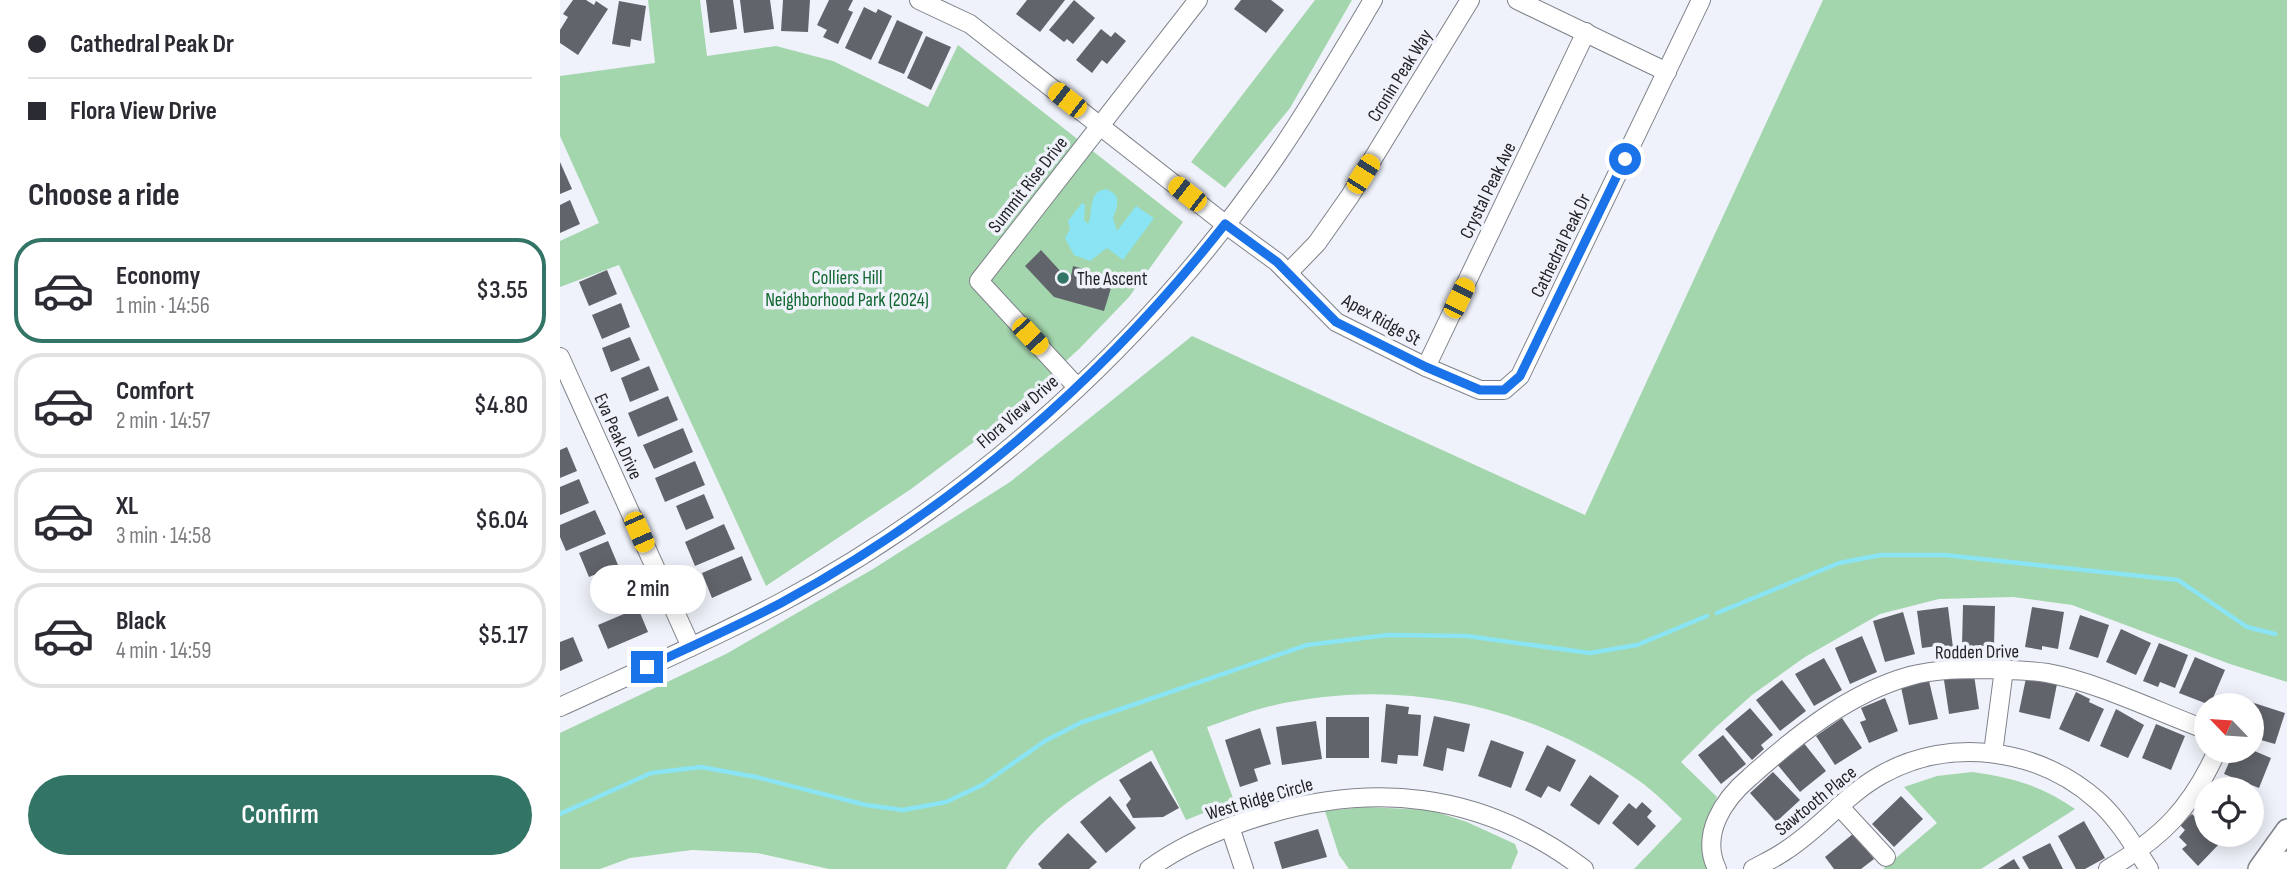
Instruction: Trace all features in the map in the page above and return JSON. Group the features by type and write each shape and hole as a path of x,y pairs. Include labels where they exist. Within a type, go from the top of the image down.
{"street":[{"name":"Apex Ridge St","path":"919,0 970,24 1277,262 1336,322 1426,367 1480,390 1504,390"},
{"name":"Summit Rise Drive","path":"1077,387 979,281 1198,0"},
{"name":"Flora View Drive","path":"560,707 781,603 915,519 1005,451 1077,387 1141,324 1225,224 1297,125 1373,0"},
{"name":"Cronin Peak Way","path":"1289,273 1317,243 1350,196 1470,0"},
{"path":"1517,0 1667,72"},
{"name":"Cathedral Peak Dr","path":"1504,390 1520,376 1701,0"},
{"name":"Crystal Peak Ave","path":"1426,367 1586,32"},
{"name":"Eva Peak Drive","path":"560,358 691,647"},
{"name":"Rodden Drive","path":"1717,869 1713,860 1712,836 1720,811 1733,792 1827,715 1867,691 1911,675 1953,669 2047,673 2085,683 2194,725"},
{"path":"1993,753 2004,670"},
{"name":"Sawtooth Place","path":"1753,869 1786,851 1856,791 1880,775 1907,762 1933,754 1970,751 2010,755 2051,769 2074,783 2098,801 2149,869"},
{"path":"2108,869 2137,851 2173,821 2202,783 2211,763"},
{"name":"West Ridge Circle","path":"1149,869 1194,841 1230,827 1283,809 1323,800 1363,796 1419,799 1470,810 1520,829 1562,852 1584,869"},
{"path":"1839,806 1886,857"},
{"path":"1230,827 1244,869"},
{"path":"2259,869 2287,830"},
{"path":"2282,869 2287,862"}],"green space":[{"name":"Colliers Hill Neighborhood Park (2024)","path":"648,0 700,0 707,56 776,46 833,61 928,107 958,45 1183,222 1129,297 1080,348 998,424 911,489 766,586 619,265 560,287 560,241 599,223 560,136 560,76 655,63"},
{"path":"1315,0 1352,0 1290,108 1225,188 1191,162"},
{"path":"1823,0 2287,0 2287,682 2230,664 2072,605 2013,597 1939,599 1880,614 1805,657 1752,695 1681,762 1717,797 1704,831 1708,867 1706,869 1634,869 1682,819 1644,784 1596,753 1506,715 1458,703 1410,696 1361,694 1312,698 1263,708 1207,727 1234,801 1186,820 1152,750 1091,786 1052,815 1034,832 1006,869 829,869 757,853 692,850 630,858 600,869 560,869 560,733 726,654 873,569 1010,482 1192,336 1585,515"},
{"path":"1972,772 2026,784 2075,809 1981,869 1883,869 1937,823 1904,787 1937,776"},
{"path":"1366,807 1430,810 1467,822 1515,844 1518,852 1511,869 1349,869 1339,855 1325,811"}],"water":[{"path":"1105,189 1114,194 1117,200 1113,218 1117,231 1136,206 1154,218 1123,260 1107,248 1090,261 1074,255 1065,238 1070,229 1068,221 1082,203 1085,205 1084,220 1088,224 1093,198"}],"building":[{"path":"573,0 586,0 594,5 596,1 608,9 578,55 560,43 560,30 568,17 563,14"},
{"path":"706,0 733,0 737,29 710,33"},
{"path":"740,0 770,0 774,29 744,33"},
{"path":"783,0 810,0 808,32 781,31"},
{"path":"829,0 853,0 848,10 853,12 838,44 823,37 827,30 817,25"},
{"path":"1027,0 1065,0 1040,32 1016,14"},
{"path":"1074,0 1095,18 1073,44 1067,39 1064,42 1049,30"},
{"path":"1241,0 1271,0 1284,10 1266,33 1234,9"},
{"path":"619,1 646,6 641,41 631,39 630,47 612,44"},
{"path":"864,7 876,13 878,9 892,16 871,60 845,48"},
{"path":"897,20 923,32 904,74 878,63"},
{"path":"1101,29 1111,37 1115,32 1126,41 1107,64 1102,60 1092,73 1076,60"},
{"path":"926,36 951,47 931,90 907,78"},
{"path":"560,162 572,189 560,194"},
{"path":"570,200 580,224 560,233 560,205"},
{"name":"The Ascent","path":"1041,250 1063,274 1071,276 1073,266 1091,271 1088,281 1111,288 1104,311 1054,297 1025,266"},
{"path":"607,270 617,294 589,306 579,282"},
{"path":"621,303 630,327 602,339 592,315"},
{"path":"630,337 640,360 611,372 602,348"},
{"path":"649,366 659,390 630,402 621,378"},
{"path":"668,396 678,420 638,437 628,413"},
{"path":"683,428 693,452 654,469 643,445"},
{"path":"567,447 577,471 560,478 560,450"},
{"path":"695,461 705,485 665,502 655,478"},
{"path":"579,479 589,503 560,515 560,487"},
{"path":"704,494 714,518 686,530 676,506"},
{"path":"595,510 606,534 566,551 560,537 560,525"},
{"path":"724,524 735,549 695,566 685,542"},
{"path":"608,541 618,565 589,577 579,553"},
{"path":"742,556 752,580 712,598 702,573"},
{"path":"622,574 632,598 604,610 594,586"},
{"path":"1963,605 1995,606 1994,646 1962,646"},
{"path":"1948,607 1953,648 1938,651 1937,646 1922,648 1917,611"},
{"path":"2032,607 2064,612 2058,649 2025,647"},
{"path":"638,608 648,632 608,649 598,625"},
{"path":"1903,612 1915,654 1885,662 1873,621"},
{"path":"2080,615 2109,625 2098,658 2069,649"},
{"path":"2121,629 2151,643 2136,675 2106,662"},
{"path":"1862,636 1877,672 1850,684 1835,648"},
{"path":"573,637 583,661 560,671 560,642"},
{"path":"2159,643 2188,655 2175,688 2160,682 2158,687 2143,681"},
{"path":"2195,657 2225,670 2215,693 2194,693 2194,699 2179,693"},
{"path":"1824,658 1842,690 1814,706 1795,674"},
{"path":"1974,675 1979,709 1949,714 1944,680"},
{"path":"2026,678 2057,684 2050,719 2019,712"},
{"path":"1782,680 1806,711 1780,731 1756,700"},
{"path":"1929,681 1938,719 1909,725 1901,687"},
{"path":"2076,692 2104,709 2089,742 2059,729"},
{"path":"1885,698 1898,731 1869,743 1860,722 1866,720 1861,708"},
{"path":"1386,704 1409,707 1408,714 1421,715 1418,756 1398,755 1397,764 1381,762"},
{"path":"2264,706 2285,713 2275,744 2264,741"},
{"path":"1750,708 1773,735 1761,745 1764,749 1752,760 1725,729"},
{"path":"2116,709 2144,725 2128,758 2100,746"},
{"path":"1434,716 1470,724 1464,752 1447,748 1443,771 1423,766"},
{"path":"1326,717 1369,717 1369,758 1326,758"},
{"path":"1842,718 1862,748 1835,765 1816,736"},
{"path":"1316,721 1322,759 1282,765 1276,727"},
{"path":"2156,724 2185,736 2171,770 2142,758"},
{"path":"1260,728 1271,764 1254,769 1258,781 1240,787 1225,740"},
{"path":"1723,735 1746,764 1721,784 1698,755"},
{"path":"1491,740 1524,752 1511,788 1478,776"},
{"path":"1803,742 1826,771 1800,792 1777,764"},
{"path":"1547,745 1576,760 1560,792 1548,786 1541,798 1525,790"},
{"path":"2264,755 2271,758 2263,777 2232,777 2224,774 2229,763 2264,763"},
{"path":"1151,761 1179,808 1163,817 1133,818 1126,805 1131,799 1119,780"},
{"path":"1773,772 1800,800 1776,822 1750,793"},
{"path":"1590,775 1619,796 1599,825 1570,805"},
{"path":"1110,796 1136,828 1106,853 1080,822"},
{"path":"1901,796 1923,819 1894,847 1872,824"},
{"path":"1642,802 1652,811 1647,817 1656,826 1638,846 1612,823 1629,803 1636,809"},
{"path":"2192,814 2194,847 2216,847 2198,866 2182,849 2187,845 2179,837 2185,830 2180,825"},
{"path":"2084,821 2105,858 2085,869 2076,869 2058,836"},
{"path":"1318,829 1327,857 1282,869 1274,842"},
{"path":"1068,833 1097,862 1089,869 1042,869 1038,864"},
{"path":"1854,833 1874,859 1861,869 1834,869 1825,857"},
{"path":"2050,843 2063,869 2029,869 2022,857"},
{"path":"2014,859 2020,869 1998,869"}],"waterway":[{"path":"1717,613 1839,563 1881,555 1944,555 2178,580 2247,627 2275,634"},
{"path":"560,814 651,773 701,767 756,777 866,805 903,810 946,802 982,785 1045,741 1080,723 1307,645 1388,635 1467,636 1590,653 1637,645 1707,616"}],"place":[{"name":"The Ascent","path":"1063,278"}],"route":[{"path":"647,667 781,603 846,564 959,488 1067,398 1141,324 1225,224 1277,262 1336,322 1426,367 1480,390 1504,390 1520,376 1625,159"}]}
